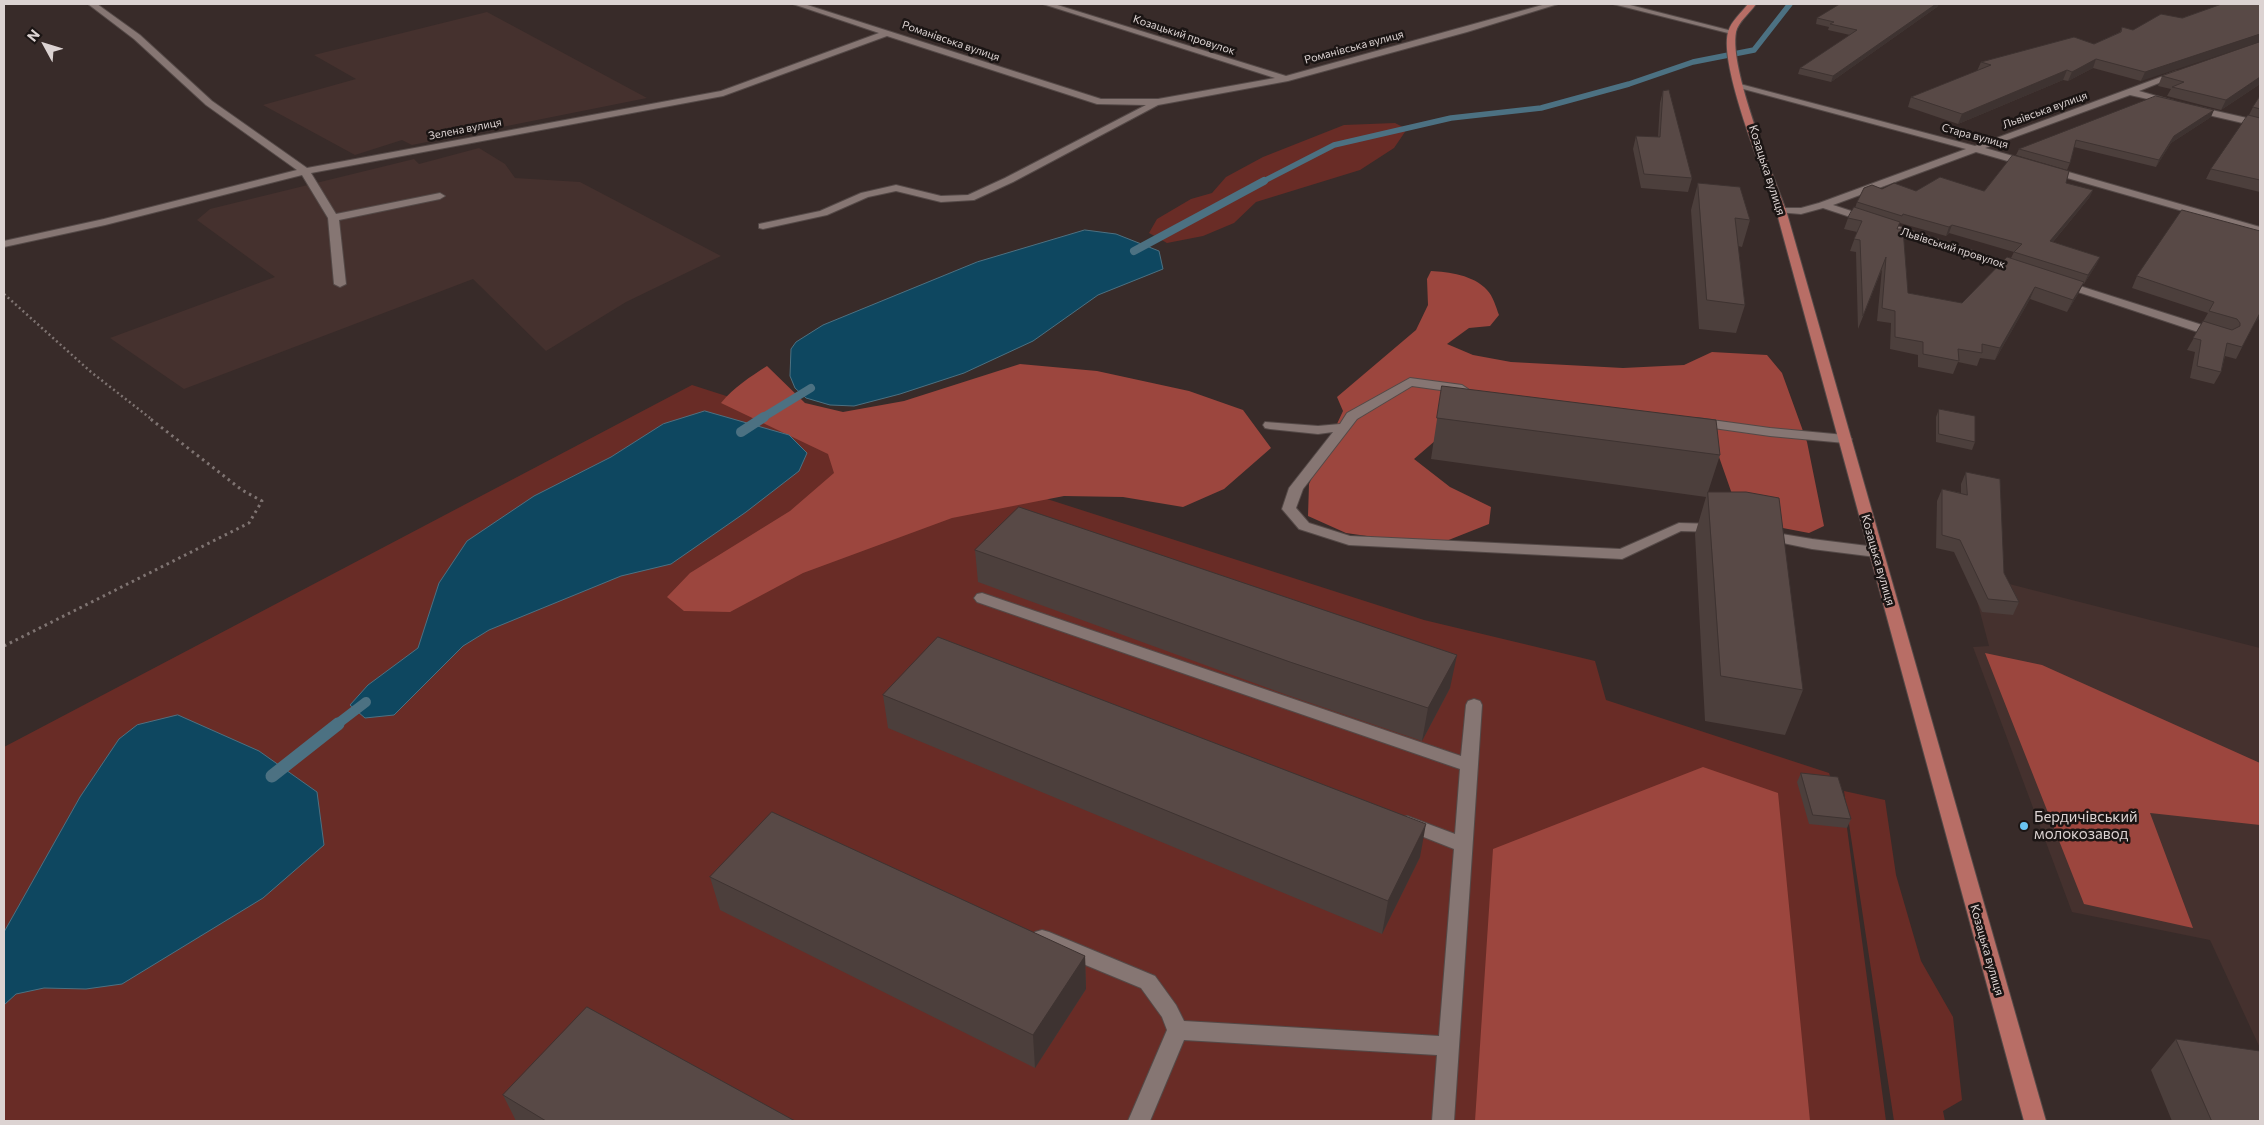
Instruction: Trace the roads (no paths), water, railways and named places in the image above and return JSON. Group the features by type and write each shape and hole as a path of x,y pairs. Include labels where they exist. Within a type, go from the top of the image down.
{"main road":[{"path":"1732,32 1752,4"},
{"name":"Козацька вулиця","path":"1732,32 1733,55 1740,87 1781,210 2035,1121"}],"street":[{"path":"92,4 138,37 209,103 306,171 333,218 340,284"},
{"name":"Романівська вулиця","path":"797,4 810,5 1100,102 1158,102 1285,79 1554,4"},
{"name":"Козацький провулок","path":"1047,4 1285,79"},
{"path":"1617,4 1732,32"},
{"name":"Зелена вулиця","path":"4,244 105,222 306,171 722,93 887,32"},
{"name":"Львівська вулиця","path":"1781,210 1801,211 1823,205 2192,68"},
{"name":"Стара вулиця","path":"1740,87 1973,148 2260,230"},
{"path":"2127,91 2260,124"},
{"name":"Романівська вулиця","path":"763,226 823,213 865,195 896,188 941,199 970,198 1009,180 1158,102"},
{"path":"333,218 440,196"},
{"name":"Львівський провулок","path":"1823,205 2027,272"},
{"path":"2046,278 2226,336"},
{"path":"1477,391 1410,382 1352,416 1296,488 1289,509 1304,526 1349,540 1622,554 1680,527 1735,529"},
{"path":"1684,420 1770,432 1845,439"},
{"path":"1270,425 1318,430 1344,427"},
{"path":"1754,533 1812,544 1876,552"},
{"path":"982,598 1470,766"},
{"path":"1443,1121 1474,705"},
{"path":"1390,816 1464,845"},
{"path":"1029,932 1148,982 1169,1011 1178,1030 1139,1121"},
{"path":"1178,1030 1448,1046"}],"water":[{"path":"1085,230 1116,234 1159,251 1163,269 1098,295 1033,341 964,373 900,394 854,406 830,405 806,398 795,388 790,376 791,349 796,342 823,325 977,262"},
{"path":"705,411 789,435 807,453 799,471 746,512 671,564 621,576 489,630 463,646 394,715 365,718 350,705 368,685 418,648 439,583 467,541 534,496 611,457 663,424"},
{"path":"178,715 259,751 317,792 324,845 263,898 122,984 86,989 44,988 16,994 4,1005 4,932 80,797 119,739 137,725"}],"waterway":[{"path":"1262,182 1334,145 1451,118 1541,108 1629,84 1693,62 1754,50 1790,4"},
{"path":"1134,251 1264,181"},
{"path":"762,418 811,388"},
{"path":"741,432 764,417"},
{"path":"336,725 366,702"},
{"path":"272,776 338,724"}],"place":[{"name":"Бердичівський молокозавод","path":"2024,826"}]}
